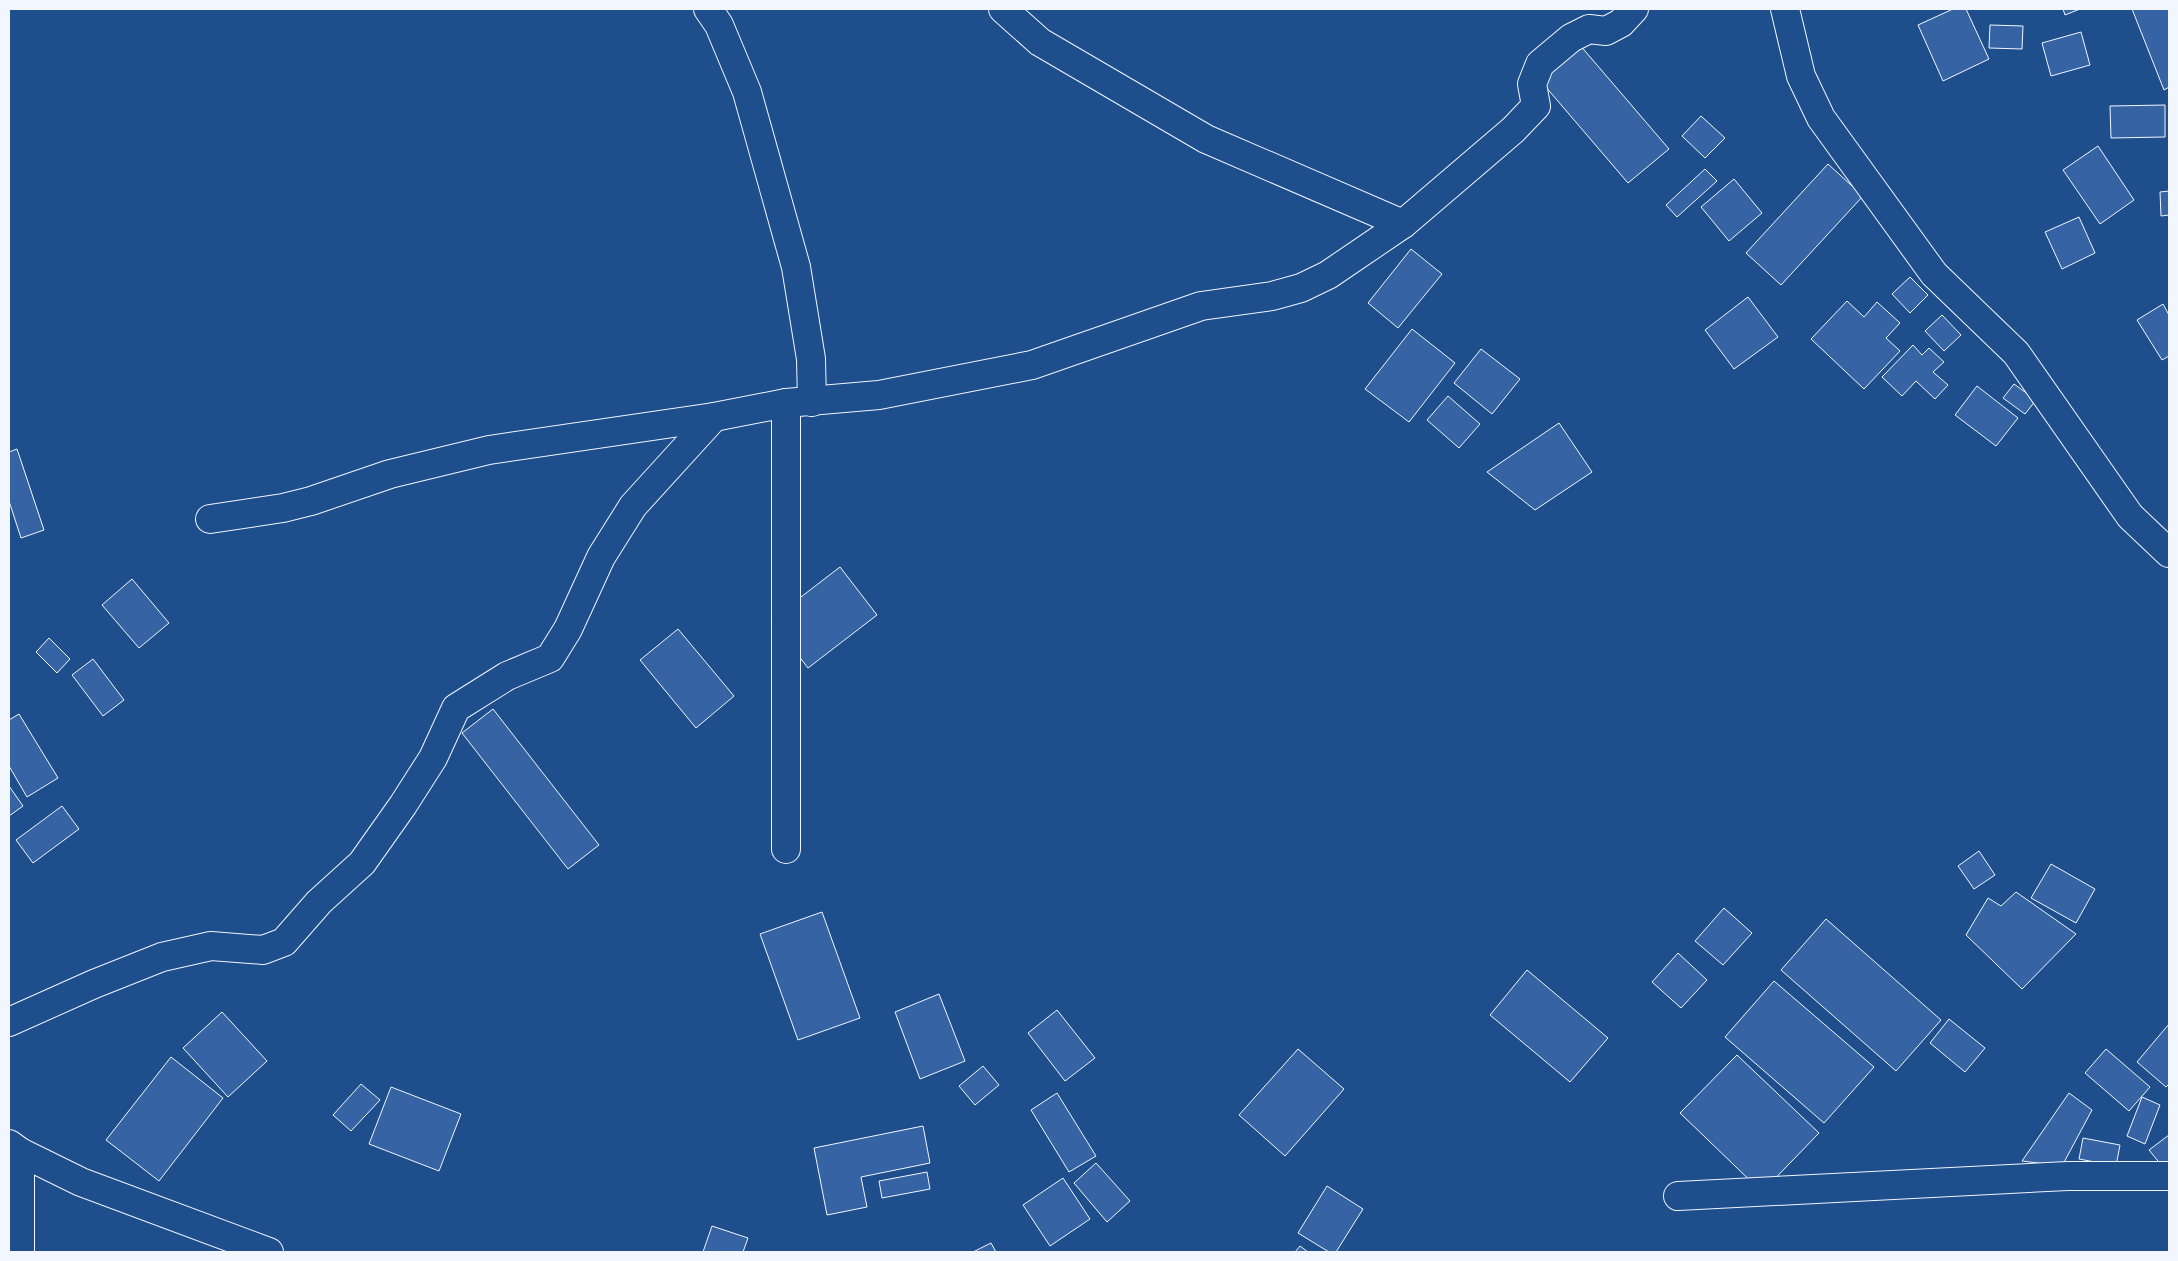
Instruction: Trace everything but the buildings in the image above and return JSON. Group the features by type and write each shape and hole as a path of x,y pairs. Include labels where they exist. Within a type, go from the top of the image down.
{"street":[{"path":"708,9 719,25 747,92 796,267 811,359 799,402 786,849"},
{"path":"1003,9 1040,42 1206,139 1403,224"},
{"path":"210,519 292,505 390,474 489,450 714,417 799,402 879,395 1032,365 1201,306 1272,296 1301,288 1328,275 1403,224 1513,130 1536,106 1532,84 1540,64 1571,38 1589,29 1606,31 1622,23 1634,9"},
{"path":"1785,9 1801,76 1821,118 1934,274 2016,353 2130,516 2169,553"},
{"path":"9,1022 94,984 162,957 211,946 263,950 284,942 319,902 362,863 433,758 456,708 507,676 550,658 568,629 601,557 633,506 714,417"},
{"path":"14,1148 20,1252"},
{"path":"14,1148 81,1182 270,1252"},
{"path":"1678,1196 2068,1176 2169,1176"}]}
